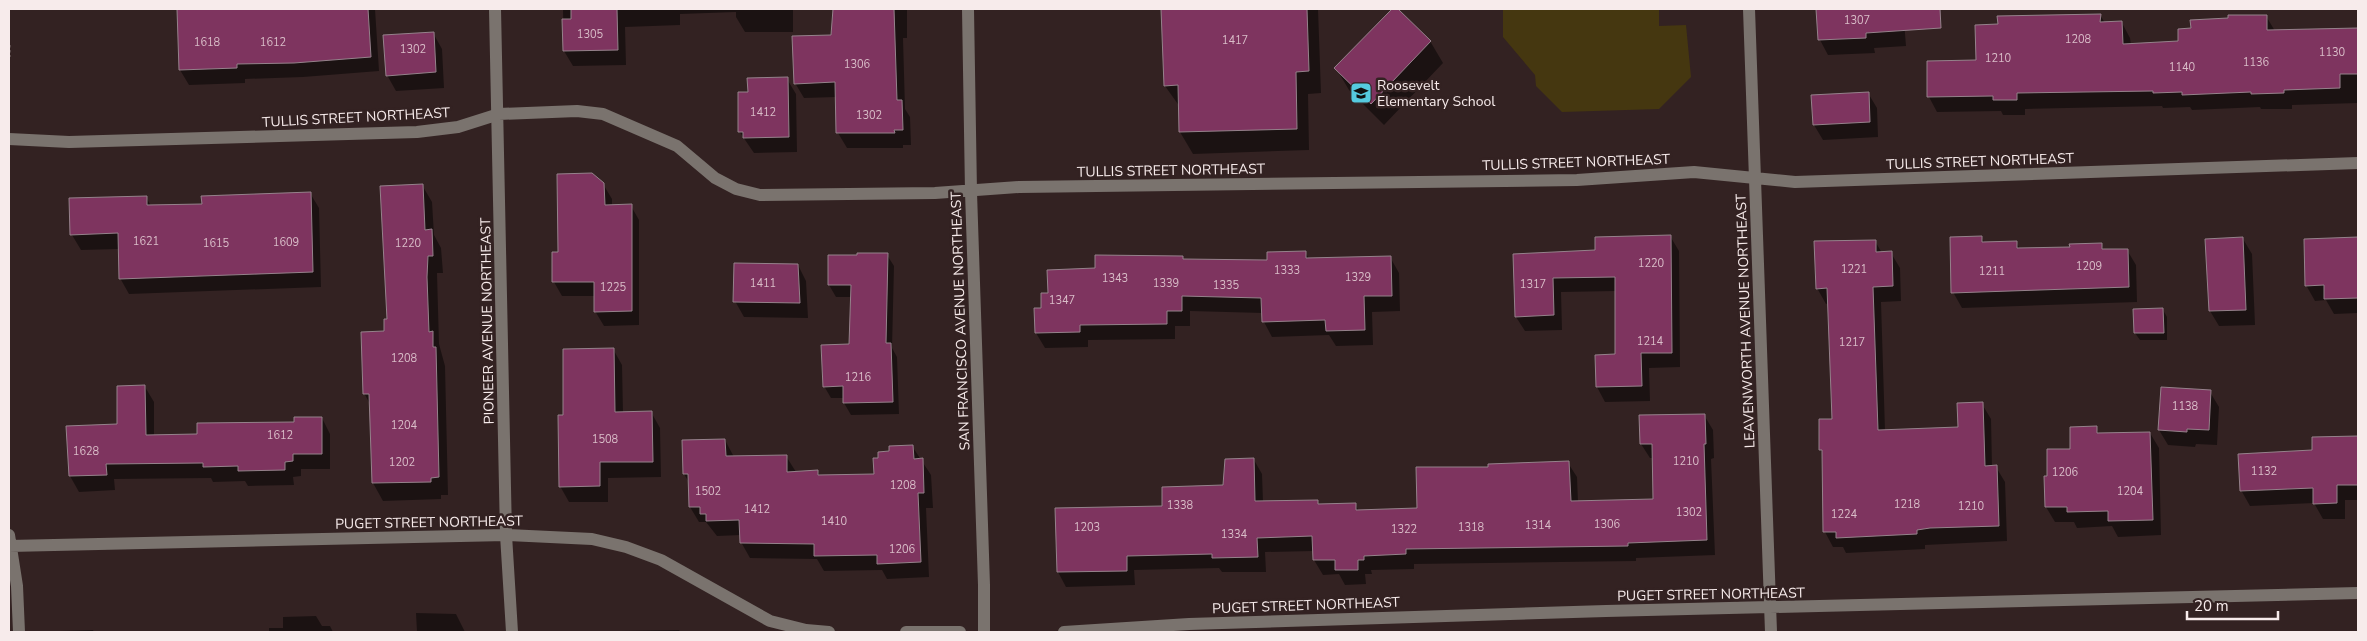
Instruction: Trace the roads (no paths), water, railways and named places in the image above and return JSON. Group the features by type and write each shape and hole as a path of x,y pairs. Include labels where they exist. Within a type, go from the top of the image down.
{"street":[{"name":"PIONEER AVENUE NORTHEAST","path":"495,9 499,114 506,535 512,632"},
{"name":"SAN FRANCISCO AVENUE NORTHEAST","path":"968,9 971,192 984,632"},
{"name":"LEAVENWORTH AVENUE NORTHEAST","path":"1749,9 1753,179 1757,232 1771,632"},
{"name":"TULLIS STREET NORTHEAST","path":"9,139 69,142 417,132 458,127 499,114 578,111 603,114 677,146 715,178 736,189 760,195 971,192 1019,187 1577,180 1694,172 1795,182 2358,163"},
{"name":"PUGET STREET NORTHEAST","path":"9,542 506,535 592,539 626,547 661,560 770,621 806,630 829,632"},
{"path":"9,542 18,586 19,632"},
{"name":"PUGET STREET NORTHEAST","path":"1064,632 1189,624 1596,611 2358,593"},
{"path":"906,632 960,632"}],"place":[{"name":"Roosevelt Elementary School","path":"1361,93"}]}
